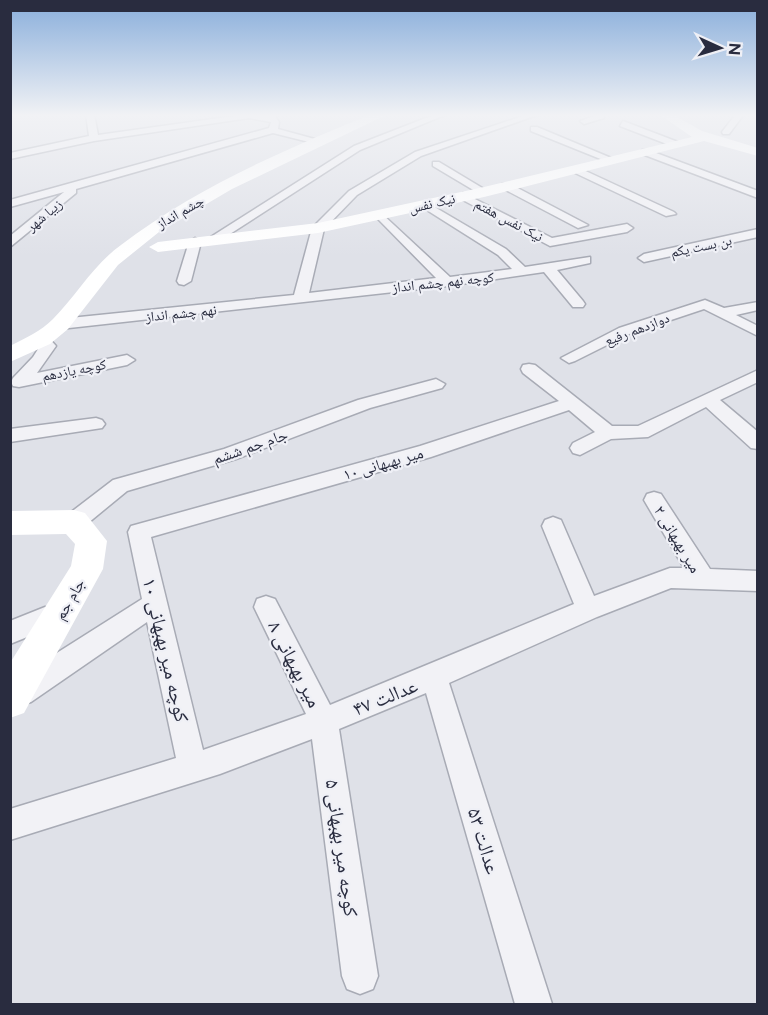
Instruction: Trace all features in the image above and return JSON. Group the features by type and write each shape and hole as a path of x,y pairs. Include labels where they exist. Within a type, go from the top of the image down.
{"street":[{"path":"10,204 166,161"},
{"name":"چشم انداز","path":"10,355 42,339 60,324 111,261 153,228 276,161"},
{"path":"212,240 336,161"},
{"path":"300,299 318,228 353,193 403,161"},
{"name":"نیک نفس","path":"158,247 318,228 429,202 484,192 606,161"},
{"path":"670,161 758,195"},
{"path":"436,164 484,192"},
{"path":"577,170 670,214"},
{"path":"506,186 582,225"},
{"name":"زیبا شهر","path":"10,243 78,187"},
{"name":"نیک نفس هفتم","path":"463,196 550,242 627,228"},
{"path":"429,202 502,252 522,272"},
{"path":"10,214 45,213"},
{"path":"380,215 448,282"},
{"name":"بن بست یکم","path":"644,258 717,244 758,233"},
{"path":"184,281 195,242"},
{"name":"کوچه نهم چشم انداز","path":"300,299 549,269 585,260"},
{"path":"549,269 578,304"},
{"name":"نهم چشم انداز","path":"60,324 197,312 300,299"},
{"name":"دوازدهم رفیع","path":"569,358 624,331 705,304 723,313"},
{"path":"723,313 758,306"},
{"path":"723,313 758,332"},
{"path":"16,384 40,360 48,346 42,339"},
{"name":"کوچه یازدهم","path":"16,384 127,360"},
{"path":"529,369 608,433"},
{"path":"580,448 608,433 641,432 758,375"},
{"name":"جام جم ششم","path":"74,522 120,484 229,454 364,404 436,384"},
{"path":"708,399 758,443"},
{"name":"۱۰ میر بهبهانی","path":"139,532 424,452 572,403"},
{"path":"10,436 96,424"},
{"name":"۲ میر بهبهانی","path":"654,500 703,579"},
{"path":"10,523 74,522"},
{"name":"جام جم","path":"10,699 87,568 91,541 74,522"},
{"path":"553,526 588,609"},
{"name":"کوچه میر بهبهانی ۱۰","path":"139,532 193,767"},
{"name":"عدالت ۴۷","path":"10,825 193,767 324,721 434,677 588,609 670,578 758,581"},
{"path":"10,699 156,603"},
{"name":"۸ میر بهبهانی","path":"266,608 324,721"},
{"path":"10,633 45,618"},
{"name":"عدالت ۵۳","path":"434,677 534,1005"},
{"name":"کوچه میر بهبهانی ۵","path":"324,721 360,976"}]}
